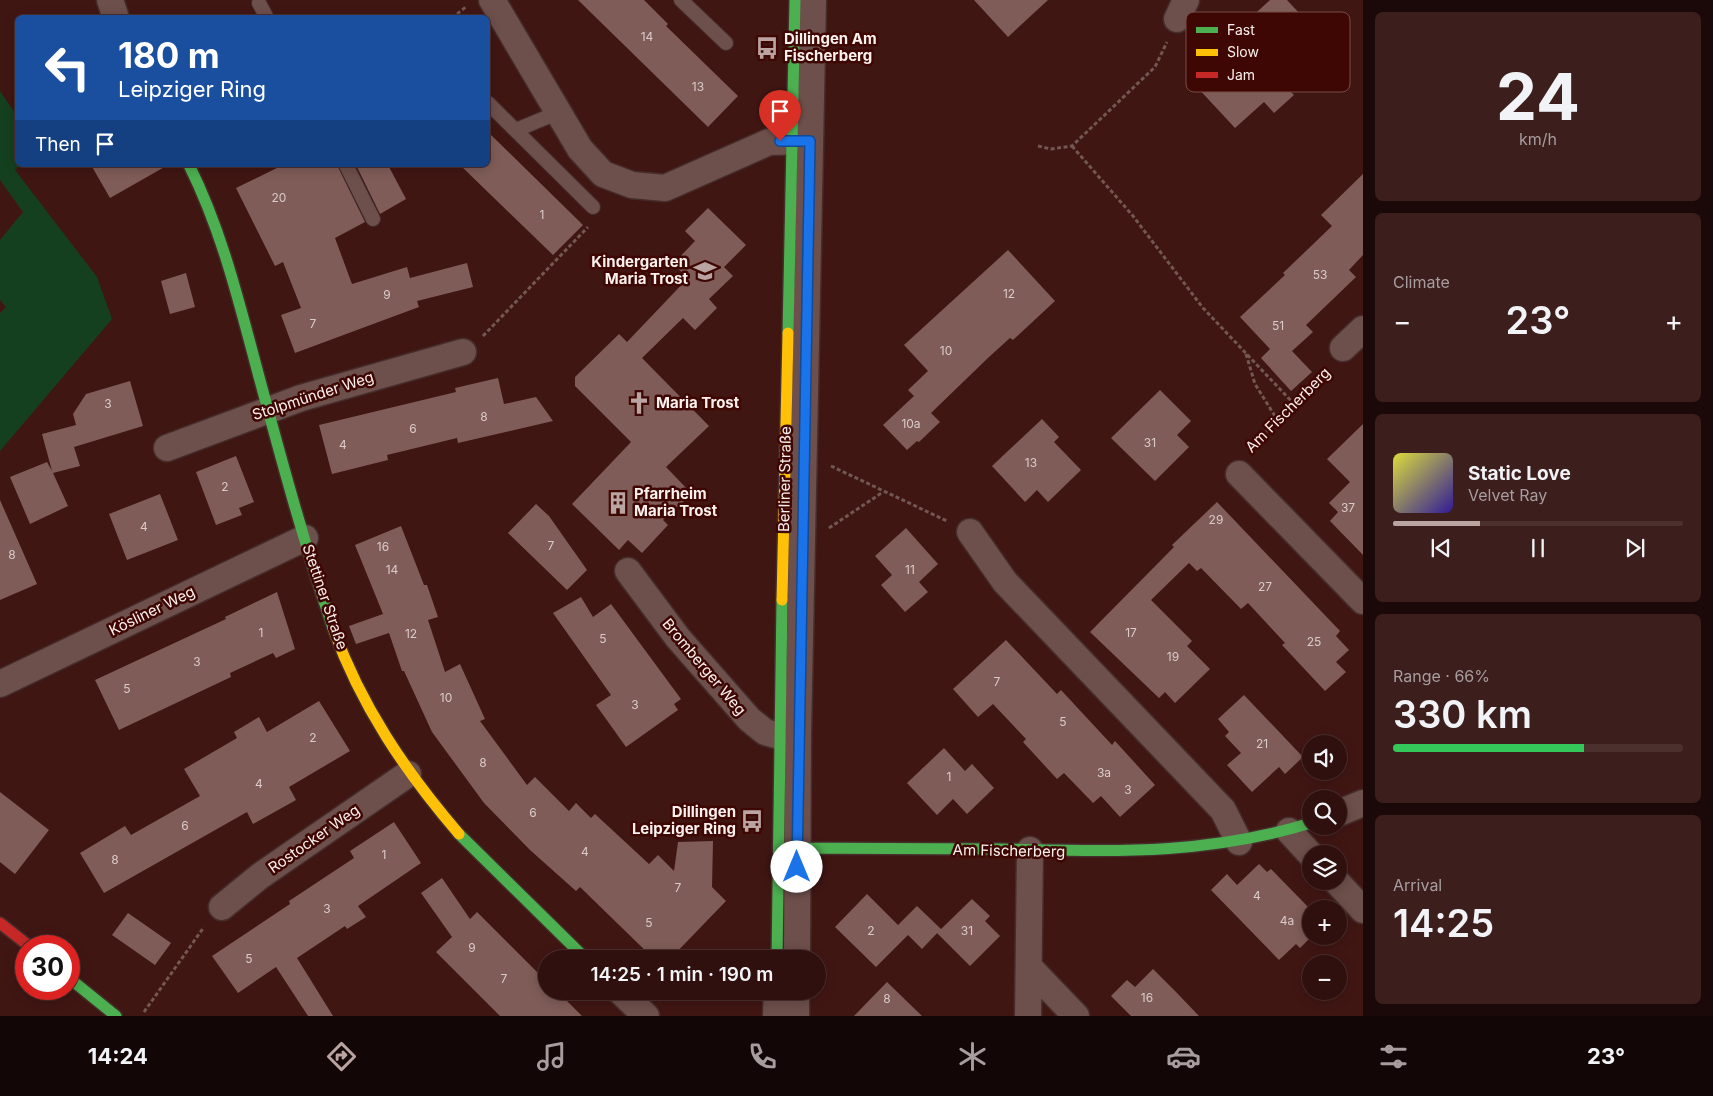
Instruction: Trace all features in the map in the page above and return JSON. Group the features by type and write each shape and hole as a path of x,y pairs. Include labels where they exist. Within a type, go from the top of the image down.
{"street":[{"path":"110,0 115,15"},
{"path":"492,0 580,149 603,174 632,185 665,188 769,142 800,141"},
{"name":"Berliner Straße","path":"788,736 802,547 804,452 800,141 795,0"},
{"name":"Berliner Straße","path":"796,950 788,848 788,736 800,141 813,0"},
{"name":"Stettiner Straße","path":"195,167 233,280 268,410 330,620 357,688 378,727 408,774 453,828 577,950"},
{"path":"1343,348 1363,329"},
{"name":"Stolpmünder Weg","path":"167,448 301,398 463,352"},
{"path":"1239,474 1363,601"},
{"path":"970,532 1005,582 1223,810 1239,842"},
{"name":"Kösliner Weg","path":"0,684 305,538"},
{"name":"Bromberger Weg","path":"628,571 709,677 749,719 765,732 788,736"},
{"name":"Rostocker Weg","path":"222,907 260,876 408,774"},
{"path":"1347,810 1363,803"},
{"name":"Am Fischerberg","path":"788,848 1030,850 1088,853 1159,852 1239,842 1300,827 1307,845"},
{"name":"Berliner Straße","path":"778,950 788,848"},
{"path":"1028,1016 1030,850"},
{"path":"1344,890 1363,910"},
{"path":"0,924 15,935"},
{"path":"1029,967 1076,1016"},
{"path":"80,987 116,1016"},
{"path":"629,1000 646,1016"},
{"path":"776,1016 777,1000"},
{"path":"796,1000 796,1016"}],"lane":[{"path":"681,0 726,43"},
{"path":"259,3 265,15"},
{"path":"490,105 593,207"},
{"path":"516,130 558,114"},
{"path":"347,167 374,219"}],"path":[{"path":"456,15 474,0"},
{"path":"1038,146 1051,149 1072,146 1155,67 1181,9"},
{"path":"1072,146 1133,216 1203,308 1295,405"},
{"path":"463,352 482,337 594,220 593,207"},
{"name":"Am Fischerberg","path":"1239,474 1238,459 1295,405 1339,358 1343,348"},
{"path":"1245,353 1255,384 1278,421"},
{"path":"804,452 882,492 970,532"},
{"path":"802,547 882,492"},
{"path":"140,1016 203,929 222,907"}],"green space":[{"path":"0,91 15,113 15,167 18,167 15,170 97,277 112,319 0,451 0,313 6,307 0,300 0,240 23,212 0,180"}],"building":[{"path":"578,0 644,0 668,24 666,26 738,96 708,127"},
{"path":"974,0 1048,0 1008,37"},
{"path":"1270,0 1287,0 1298,12 1257,12"},
{"path":"1202,92 1291,92 1294,95 1274,113 1264,102 1235,128"},
{"path":"490,134 583,225 553,255 462,167 490,167"},
{"path":"92,167 164,167 110,198"},
{"path":"279,167 338,167 365,222 335,238 352,284 407,267 410,278 467,263 473,287 417,301 419,307 295,353 281,315 301,308 283,262 275,266 236,188"},
{"path":"357,167 389,167 406,199 380,214"},
{"path":"1363,174 1363,255 1349,270 1356,277 1306,325 1313,332 1292,351 1312,372 1291,391 1261,358 1270,349 1240,317 1285,275 1283,273 1332,226 1321,215"},
{"path":"708,208 746,245 724,267 733,276 709,299 717,308 695,330 683,318 642,358 709,426 666,467 692,494 663,520 668,525 642,553 628,540 619,550 572,504 631,442 575,386 575,377 619,334 627,342 688,278 673,264 695,241 685,231"},
{"path":"1008,250 1055,301 1013,340 1010,338 931,413 940,422 919,442 917,441 907,450 883,425 914,396 908,390 928,371 904,345"},
{"path":"186,273 195,307 170,314 161,281"},
{"path":"498,378 504,404 536,397 553,421 458,443 457,438 387,455 388,460 332,474 319,425 456,392 455,388"},
{"path":"130,381 143,426 74,447 80,466 53,473 68,506 30,524 10,477 47,462 52,471 42,434 76,425 73,414 86,394"},
{"path":"1160,390 1191,421 1177,435 1189,447 1155,481 1111,438"},
{"path":"1042,419 1059,437 1054,442 1081,470 1048,502 1037,490 1025,502 992,466"},
{"path":"1363,424 1363,555 1330,521 1338,512 1329,503 1350,482 1327,459"},
{"path":"236,456 254,502 239,508 242,515 216,525 196,472"},
{"path":"160,494 178,540 127,560 109,514"},
{"path":"0,500 37,584 0,600"},
{"path":"1217,502 1340,631 1336,636 1349,650 1336,662 1346,672 1325,691 1282,645 1285,643 1248,603 1241,609 1201,568 1197,571 1189,563 1151,600 1192,641 1187,646 1210,669 1175,703 1165,692 1159,698 1090,632 1174,547 1172,545"},
{"path":"536,504 549,516 587,570 567,590 508,533"},
{"path":"401,526 424,585 427,585 438,617 428,620 445,672 460,664 485,719 480,721 527,785 535,777 569,811 576,803 591,818 595,814 649,864 658,855 674,871 678,842 713,841 712,887 726,901 679,950 645,950 580,887 576,891 530,850 484,803 432,732 404,671 402,671 389,633 356,644 349,626 383,614 355,545"},
{"path":"906,528 938,564 919,582 928,592 905,612 881,585 892,575 875,556"},
{"path":"277,592 295,649 276,658 273,653 230,673 231,677 119,730 95,680 226,619 225,617"},
{"path":"581,597 593,617 611,604 681,699 674,704 678,710 626,747 596,705 611,695 553,613"},
{"path":"1006,640 1057,694 1061,690 1112,745 1115,741 1155,785 1120,817 1101,796 1093,803 1064,773 1057,779 1023,742 1026,739 993,704 978,717 953,689"},
{"path":"1244,695 1302,758 1285,774 1279,767 1252,792 1227,765 1241,753 1225,736 1229,732 1218,719"},
{"path":"319,701 350,751 289,787 296,800 253,824 247,812 104,893 80,853 125,826 131,835 200,796 184,769 237,738 234,732 259,717 267,732"},
{"path":"944,748 965,771 972,764 994,788 967,814 953,799 937,815 907,783"},
{"path":"0,792 49,830 15,874 0,862"},
{"path":"394,822 421,863 358,906 366,917 347,929 345,926 297,958 333,1016 308,1016 276,967 238,993 212,956 290,904 289,901 354,858 350,851"},
{"path":"1259,864 1267,872 1271,869 1302,901 1303,945 1300,948 1296,944 1279,960 1211,890 1227,874 1237,885"},
{"path":"442,878 470,919 477,912 538,973 538,1000 566,1000 582,1016 500,1016 436,952 452,937 421,893"},
{"path":"867,894 908,935 876,967 835,927"},
{"path":"972,899 990,916 985,921 1000,936 970,966 937,933"},
{"path":"917,906 941,929 922,949 898,925"},
{"path":"128,913 171,943 155,965 112,935"},
{"path":"1153,969 1199,1016 1131,1016 1111,996 1127,980 1135,987"},
{"path":"887,982 922,1016 854,1016"}],"traffic: fast":[{"path":"788,333 795,0"},
{"path":"190,167 211,215 229,267 293,501 333,628"},
{"path":"777,950 782,600"},
{"path":"779,848 1156,849 1232,841 1271,834 1302,825"},
{"path":"459,834 577,950"},
{"path":"80,987 116,1016"}],"traffic: slow":[{"path":"782,600 788,333"},
{"path":"333,628 357,684 386,737 420,786 459,834"}],"traffic: jam":[{"path":"0,923 15,935"}],"place":[{"name":"Dillingen Am Fischerberg","path":"767,48"},
{"name":"Kindergarten Maria Trost","path":"705,271"},
{"name":"Maria Trost","path":"639,403"},
{"name":"Pfarrheim Maria Trost","path":"618,503"},
{"name":"Dillingen Leipziger Ring","path":"752,821"}],"route":[{"path":"780,141 810,141 797,867"}]}
